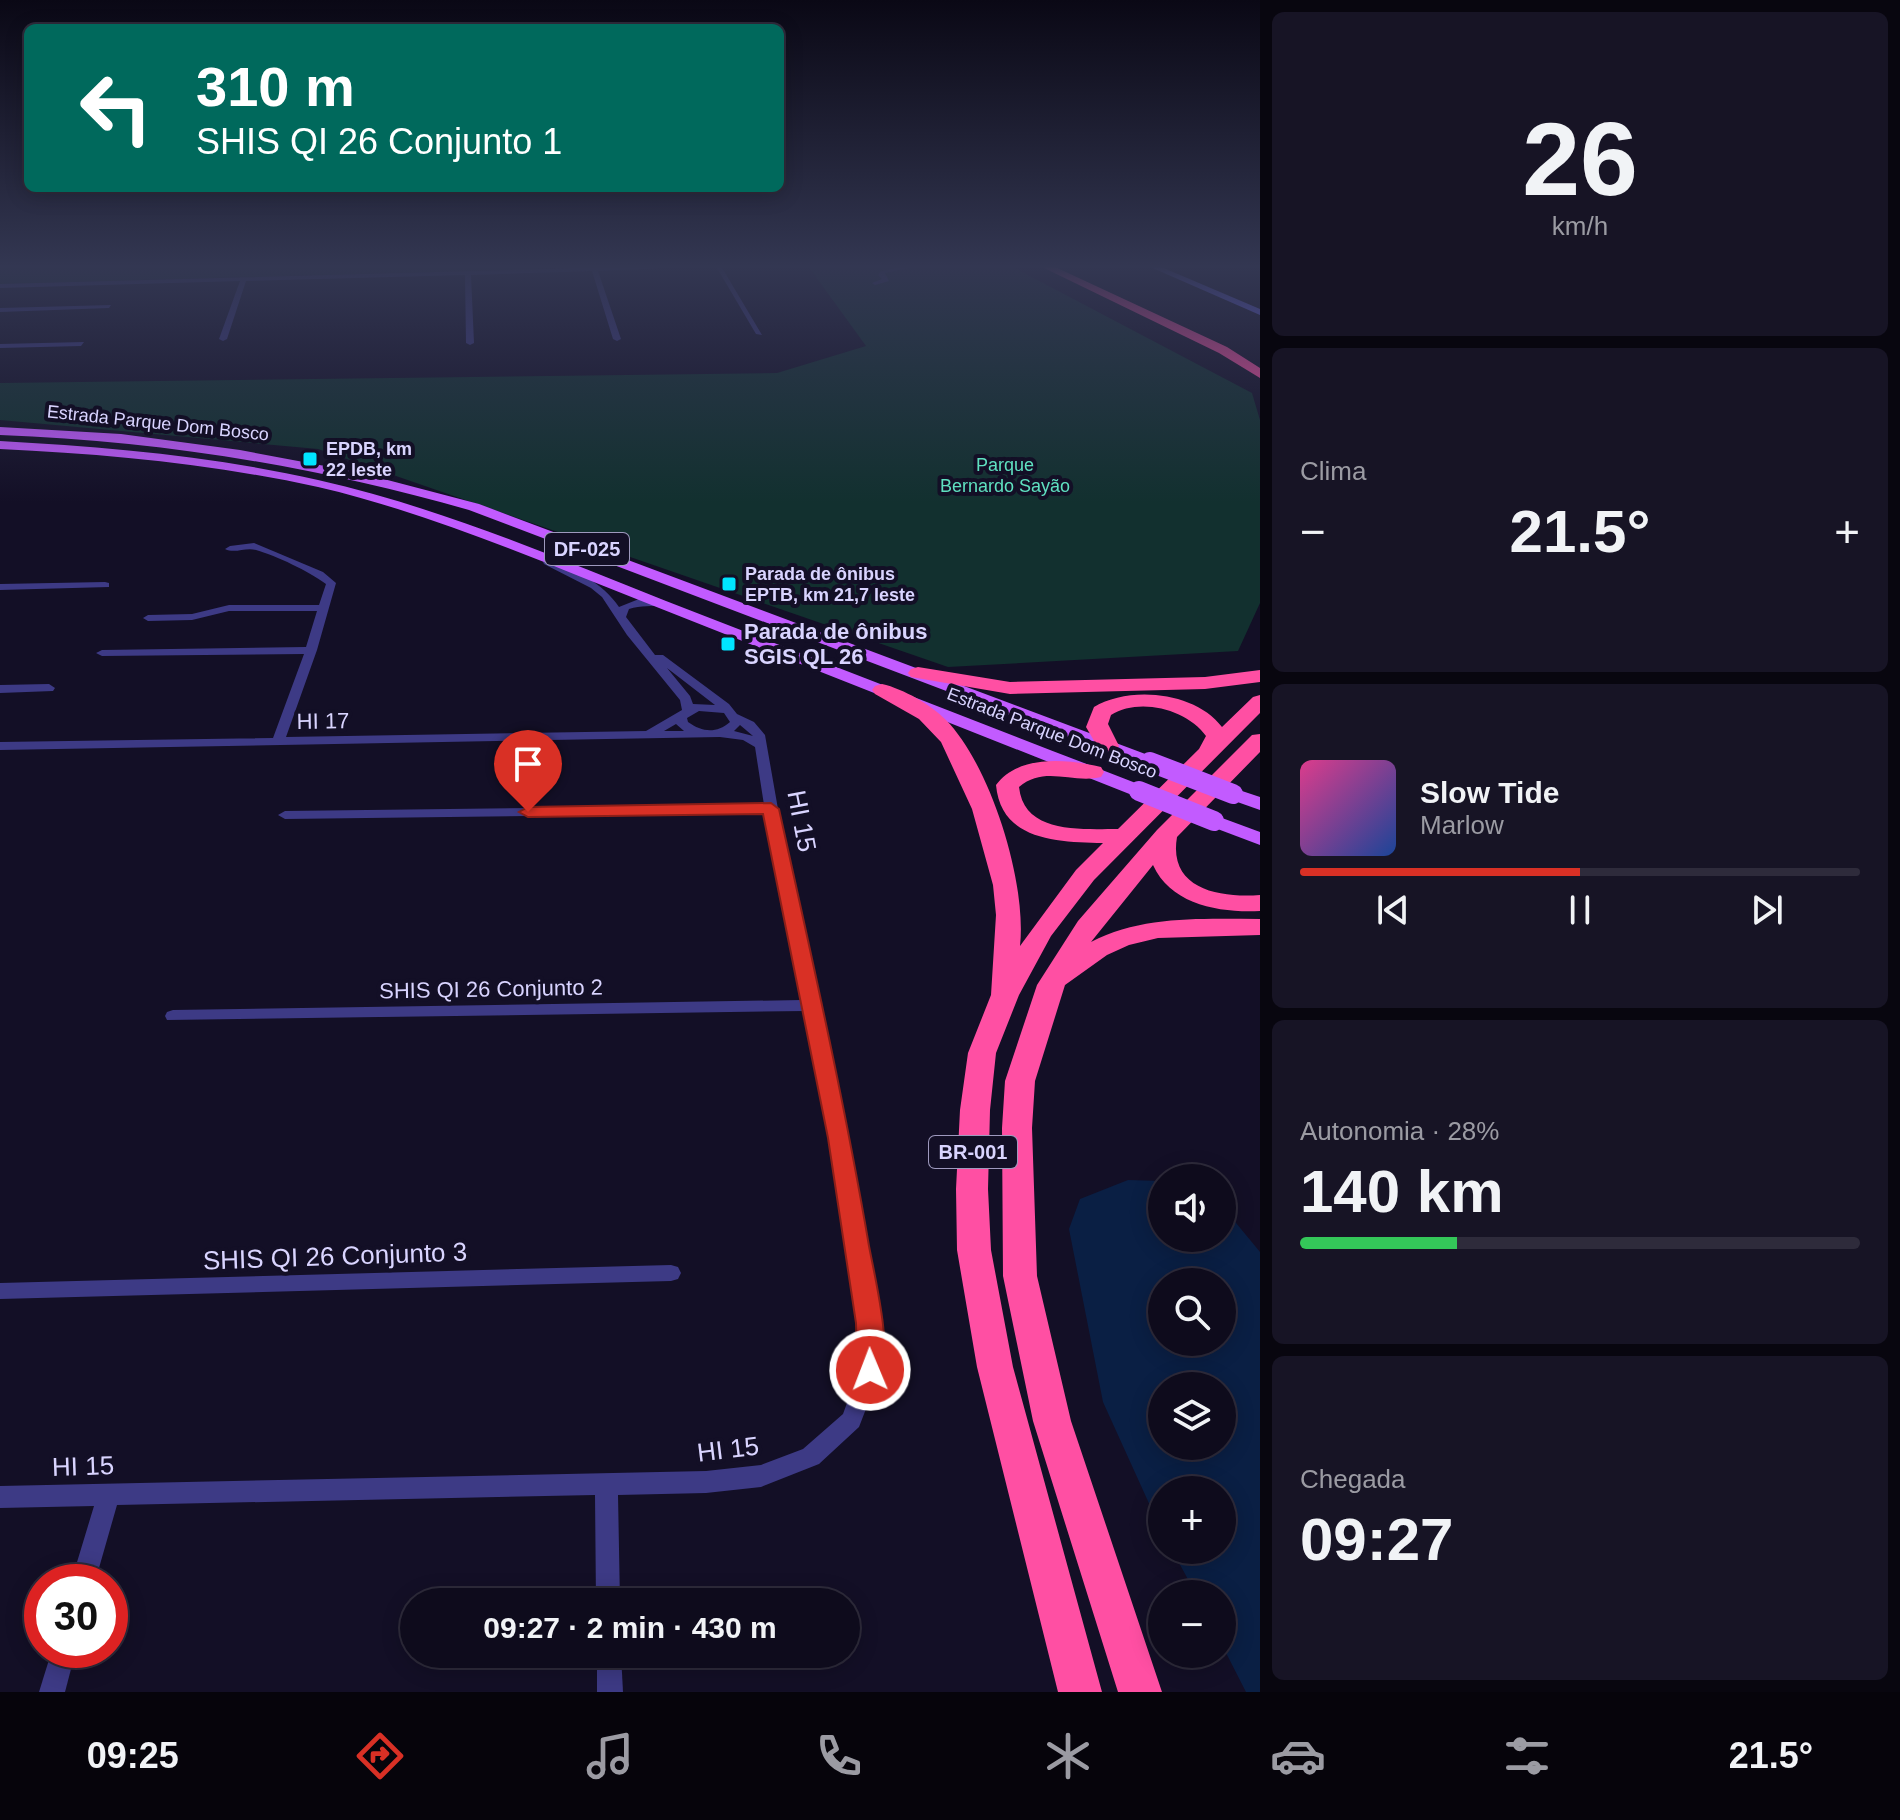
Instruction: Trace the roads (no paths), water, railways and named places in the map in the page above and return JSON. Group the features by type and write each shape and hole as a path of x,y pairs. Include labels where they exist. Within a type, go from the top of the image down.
{"highway":[{"path":"1212,345 1260,374"},
{"path":"1225,345 1260,364"},
{"path":"918,673 1010,688 1205,683 1260,676"},
{"path":"882,690 938,724 953,740 1003,871 1009,903 1009,933 1002,974 1005,995"},
{"path":"1108,746 1096,721 1101,713 1123,701 1172,703 1194,712 1213,725 1234,767"},
{"name":"BR-001","path":"1080,1692 995,1367 974,1250 972,1189 975,1110 982,1053 1005,995 1040,933 1085,875 1122,836 1234,767 1260,701"},
{"name":"BR-001","path":"1140,1692 1052,1421 1020,1276 1017,1128 1020,1081 1051,985 1087,927 1165,835 1260,740"},
{"path":"1093,772 1055,767 1018,774 1007,785 1006,799 1012,811 1025,822 1046,830 1067,835 1122,836"},
{"path":"1165,835 1163,859 1169,873 1188,889 1210,900 1260,903"},
{"path":"1051,985 1104,945 1121,939 1164,931 1260,927"}],"main road":[{"name":"Estrada Parque Dom Bosco","path":"0,431 210,447 364,476 474,507 1150,762 1234,767 1260,804"},
{"name":"Estrada Parque Dom Bosco","path":"0,445 166,458 291,478 363,495 441,519 1260,839"},
{"path":"363,495 361,489 371,484 422,492"}],"street":[{"path":"0,346 42,345"},
{"path":"230,549 254,546 319,574 331,583 278,741"},
{"path":"526,551 595,586 606,595 641,646 686,699 682,723 688,729 746,737 759,744"},
{"path":"0,587 105,585"},
{"path":"620,618 624,607 631,603 660,603"},
{"path":"148,618 192,617 229,608 323,608"},
{"path":"641,646 756,730 759,744"},
{"path":"102,653 311,650"},
{"path":"0,689 49,688"},
{"path":"684,713 708,706 732,713"},
{"name":"HI 17","path":"647,735 684,713"},
{"path":"715,734 734,726 732,713"},
{"name":"HI 17","path":"0,746 715,734"},
{"name":"HI 15","path":"0,1497 706,1482 761,1476 811,1457 851,1420 870,1370 869,1323 839,1138 759,744"},
{"path":"285,815 771,809"},
{"name":"SHIS QI 26 Conjunto 2","path":"173,1016 810,1005"},
{"name":"SHIS QI 26 Conjunto 3","path":"0,1291 671,1273"},
{"path":"606,1483 608,1588"},
{"path":"88,1564 109,1493"},
{"path":"52,1692 59,1668"},
{"path":"609,1668 610,1692"}],"water":[{"path":"1128,1180 1148,1181 1148,1252 1236,1252 1236,1223 1260,1252 1260,1692 1246,1692 1234,1668 1236,1580 1188,1580 1180,1564 1236,1564 1236,1476 1148,1476 1148,1501 1103,1402 1069,1229 1080,1199"}],"place":[{"name":"EPDB, km 22 leste","path":"310,459"},
{"name":"Parada de ônibus EPTB, km 21,7 leste","path":"729,584"},
{"name":"Parada de ônibus SGIS QL 26","path":"728,644"}],"park label":[{"name":"Parque Bernardo Sayão","path":"1005,475"}]}
